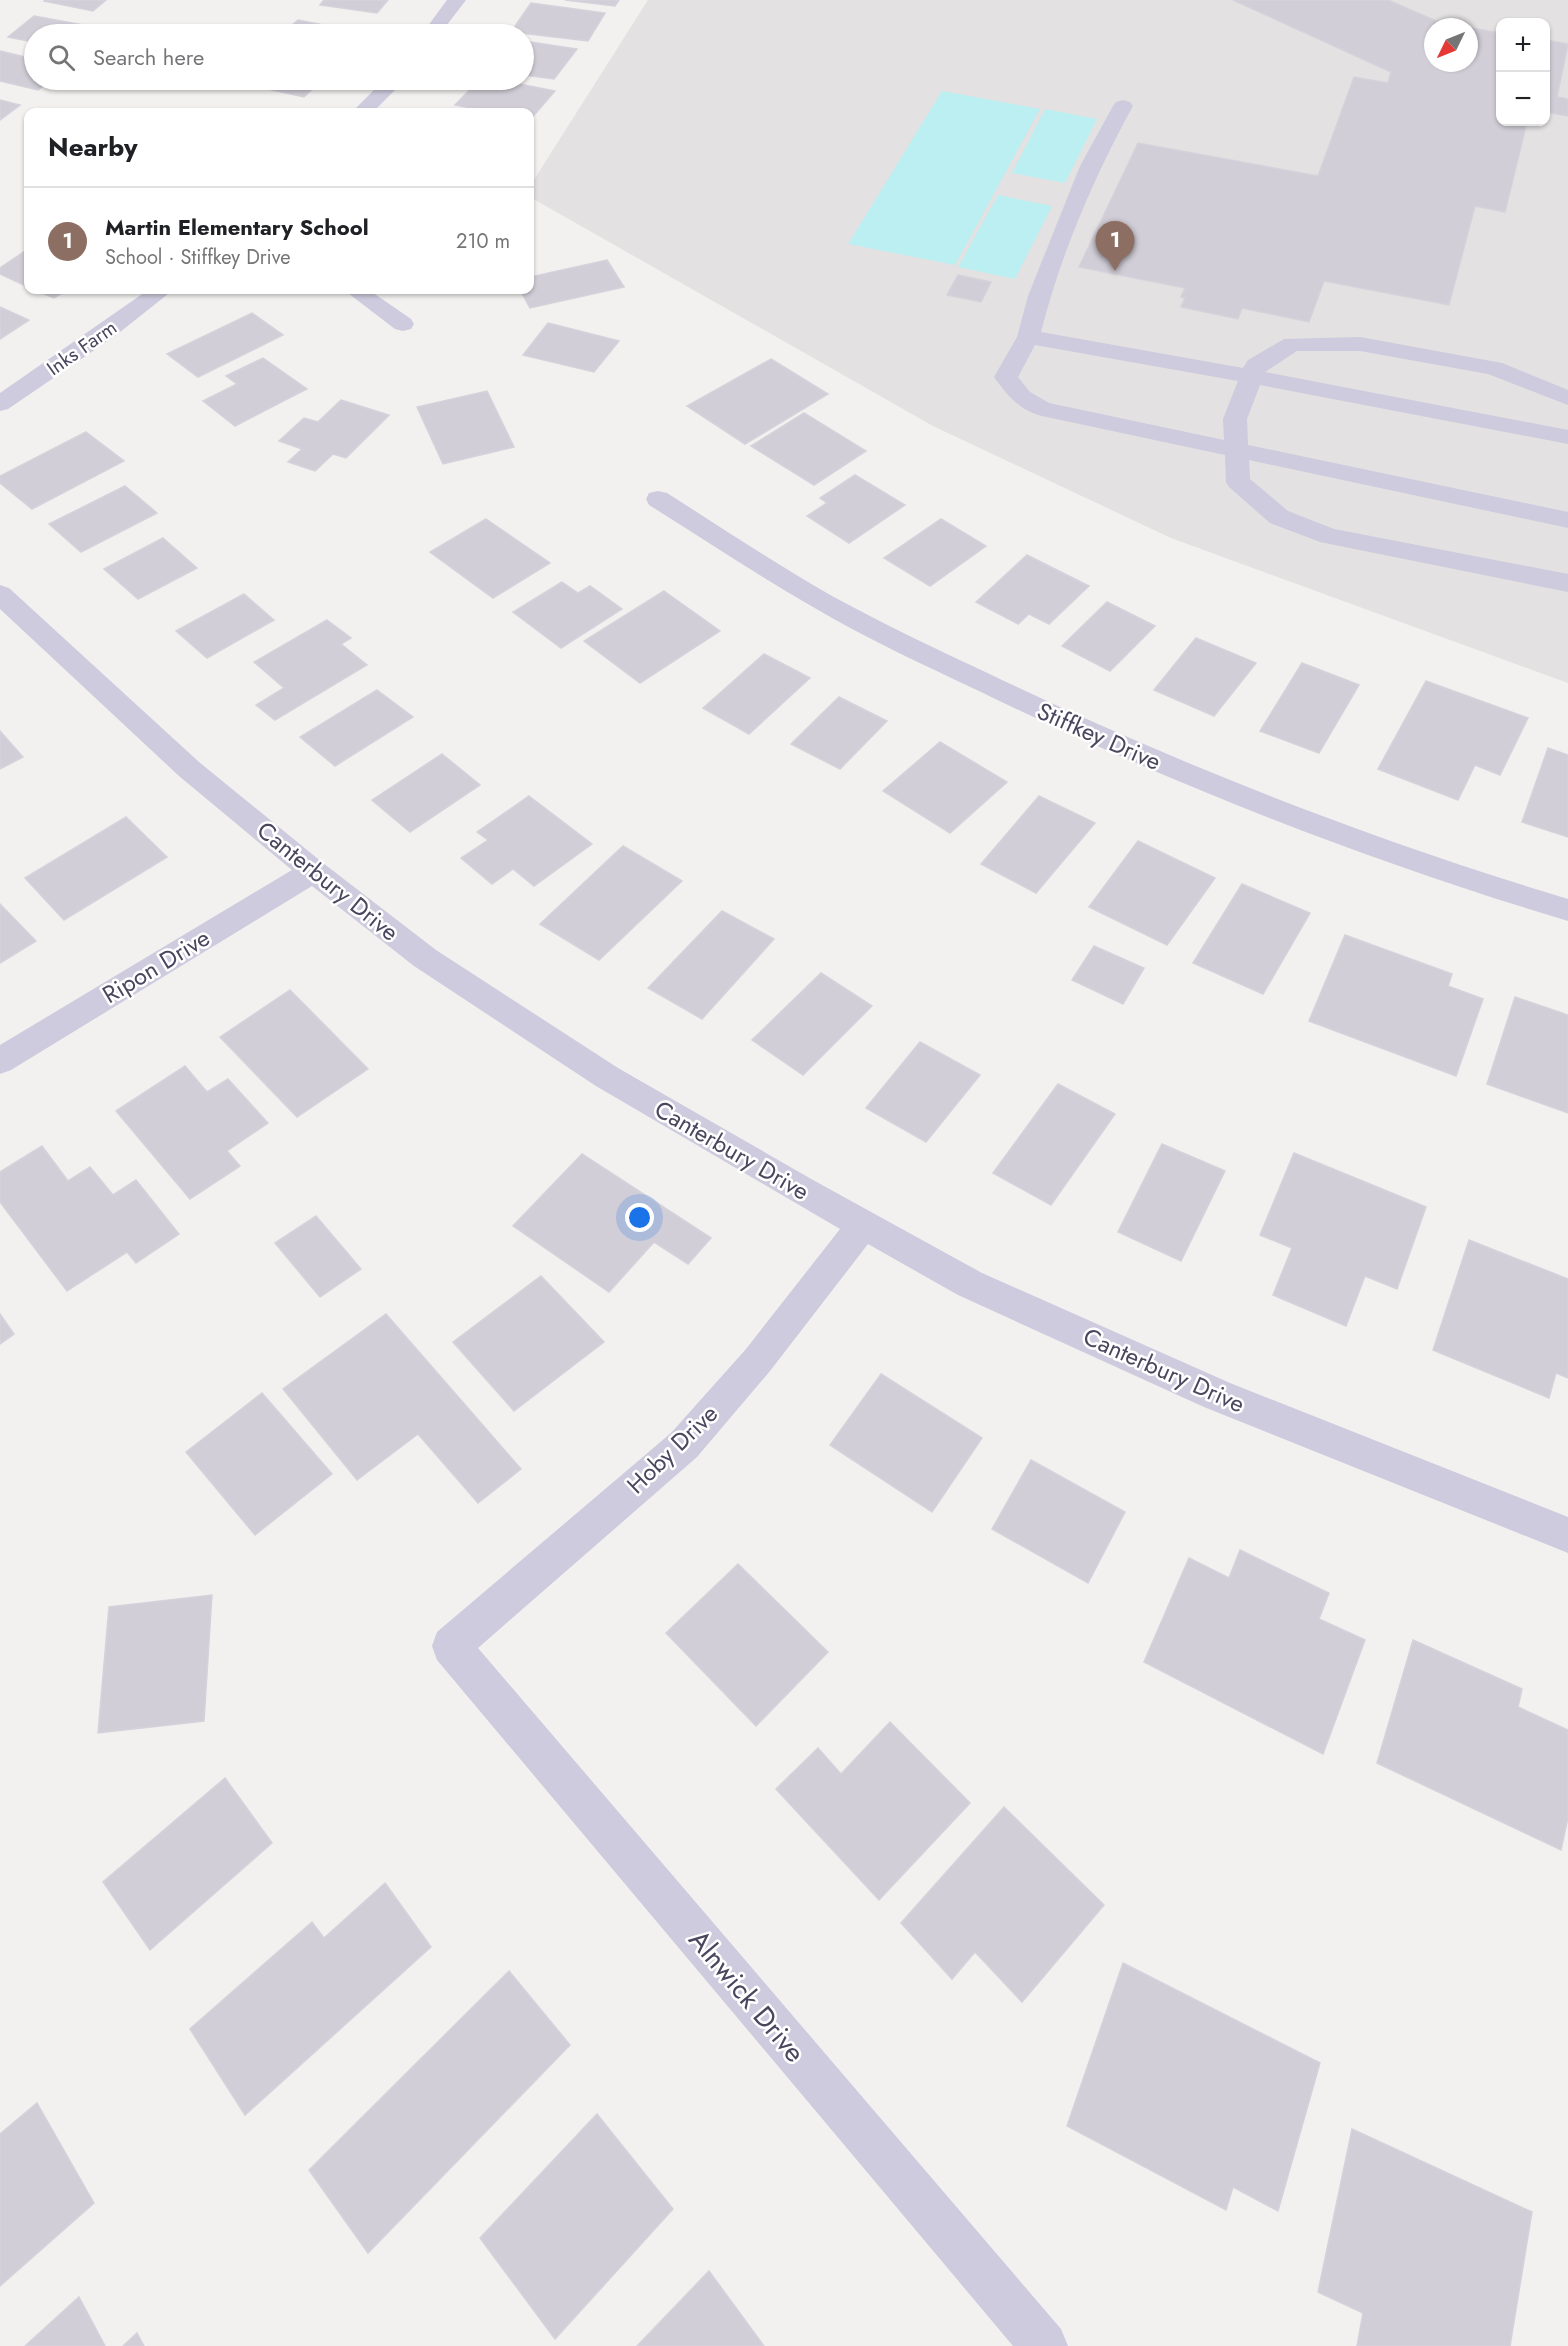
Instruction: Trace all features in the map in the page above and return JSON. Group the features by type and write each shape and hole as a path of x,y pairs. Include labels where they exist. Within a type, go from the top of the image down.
{"street":[{"path":"439,24 458,0"},
{"path":"366,108 385,90"},
{"path":"1124,106 1090,166 1039,296 1028,337 1006,377 1022,397 1042,409 1568,520"},
{"name":"Inks Farm","path":"0,404 157,294"},
{"path":"361,294 403,324"},
{"path":"1028,337 1252,376 1568,438"},
{"path":"1568,398 1494,368 1360,344 1292,344 1256,364 1235,419 1238,482 1279,517 1329,536 1568,583"},
{"name":"Stiffkey Drive","path":"658,499 846,615 1035,708 1132,752 1233,795 1383,852 1484,886 1568,910"},
{"name":"Canterbury Drive","path":"0,594 189,769 313,871 425,958 607,1077 801,1190 970,1284 1217,1395 1568,1535"},
{"name":"Ripon Drive","path":"0,1061 313,871"},
{"name":"Hoby Drive","path":"451,1646 684,1445 758,1360 864,1224"},
{"name":"Alnwick Drive","path":"451,1646 1044,2346"}],"shaded area":[{"path":"648,0 1568,0 1568,683 1171,538 933,426 534,199 534,180"},
{"path":"942,91 1040,109 955,265 848,244"},
{"path":"1045,109 1097,119 1065,183 1012,173"},
{"path":"998,195 1052,206 1015,279 958,267"}],"building":[{"path":"45,0 106,0 93,11"},
{"path":"324,0 388,0 377,13 320,5"},
{"path":"565,0 619,0 615,6"},
{"path":"1233,0 1388,0 1429,18 1424,18 1424,72 1478,72 1478,29 1496,32 1496,126 1526,126 1505,212 1475,206 1449,305 1324,281 1309,322 1242,308 1238,319 1181,307 1185,298 1181,297 1185,288 1079,267 1138,143 1318,176 1354,77 1388,83 1391,72"},
{"path":"531,3 605,13 588,41 534,35 534,24 517,24"},
{"path":"34,16 78,24 24,24"},
{"path":"298,20 318,24 293,24"},
{"path":"24,24 24,40 8,37"},
{"path":"1550,41 1568,44 1557,97 1568,99 1568,116 1550,113"},
{"path":"534,43 577,49 554,79 534,76"},
{"path":"0,51 24,57 24,87 0,81"},
{"path":"534,87 555,91 534,115 534,108 471,108 455,105 469,90 534,90"},
{"path":"272,90 311,90 304,97"},
{"path":"0,100 20,105 0,120"},
{"path":"24,252 24,285 0,274 0,268"},
{"path":"607,260 624,287 530,308 522,294 534,294 534,276"},
{"path":"958,275 991,282 981,302 947,295"},
{"path":"44,294 60,294 54,298"},
{"path":"0,307 29,320 0,339"},
{"path":"252,313 283,335 198,377 167,354"},
{"path":"548,323 619,341 594,372 523,355"},
{"path":"263,358 307,389 235,426 203,401 237,384 226,376"},
{"path":"771,359 828,394 745,444 687,406"},
{"path":"487,391 514,447 443,464 417,407"},
{"path":"341,400 389,415 346,458 333,454 315,471 288,462 302,449 279,441 304,418 318,422"},
{"path":"804,413 866,451 814,485 751,446"},
{"path":"86,432 124,461 32,509 0,483 0,476"},
{"path":"855,475 905,505 849,543 807,516 827,503 820,498"},
{"path":"125,486 157,513 81,552 49,524"},
{"path":"486,519 550,563 493,598 430,552"},
{"path":"941,519 986,546 930,586 884,558"},
{"path":"163,538 197,568 138,599 104,569"},
{"path":"1027,555 1089,586 1049,624 1029,614 1018,624 976,602"},
{"path":"562,582 578,593 590,586 622,609 561,648 513,612"},
{"path":"664,591 720,631 640,683 584,641"},
{"path":"244,594 274,620 207,658 176,631"},
{"path":"1107,602 1155,626 1110,671 1062,646"},
{"path":"327,620 351,638 341,644 367,665 275,720 256,705 284,688 254,662"},
{"path":"1196,638 1256,663 1214,716 1154,690"},
{"path":"764,654 810,678 749,734 703,708"},
{"path":"1302,663 1359,685 1319,753 1260,731"},
{"path":"1426,681 1528,718 1500,775 1475,765 1458,800 1378,769"},
{"path":"377,690 413,717 335,766 300,737"},
{"path":"839,697 887,721 840,769 791,744"},
{"path":"0,731 23,757 0,769"},
{"path":"940,742 1007,782 950,833 883,791"},
{"path":"1548,748 1568,755 1568,837 1522,822"},
{"path":"442,754 480,785 410,832 372,800"},
{"path":"529,796 592,844 534,886 513,869 492,884 461,858 488,840 477,832"},
{"path":"1039,796 1095,823 1036,893 981,864"},
{"path":"126,817 167,857 64,920 25,878"},
{"path":"1138,841 1215,878 1167,945 1089,907"},
{"path":"623,846 682,881 599,960 540,924"},
{"path":"1242,884 1310,913 1263,994 1193,963"},
{"path":"0,904 36,941 0,963"},
{"path":"722,911 774,939 702,1019 648,988"},
{"path":"1345,935 1452,974 1448,986 1483,999 1456,1076 1309,1021"},
{"path":"1094,946 1144,968 1123,1004 1072,980"},
{"path":"821,973 872,1006 803,1075 752,1040"},
{"path":"290,990 368,1069 297,1117 220,1037"},
{"path":"1515,997 1568,1015 1568,1113 1487,1084"},
{"path":"920,1042 980,1075 926,1142 866,1108"},
{"path":"185,1066 207,1092 228,1079 268,1123 227,1151 240,1166 190,1199 116,1111"},
{"path":"1058,1084 1115,1114 1051,1205 993,1173"},
{"path":"1162,1144 1225,1171 1181,1261 1118,1232"},
{"path":"42,1146 68,1181 90,1167 113,1195 136,1180 179,1234 136,1263 127,1252 67,1291 0,1202 0,1172"},
{"path":"1294,1153 1426,1207 1397,1289 1365,1276 1346,1326 1273,1295 1292,1248 1260,1235"},
{"path":"582,1154 711,1238 688,1264 654,1242 609,1292 513,1226"},
{"path":"316,1216 361,1269 320,1297 275,1243"},
{"path":"1469,1240 1568,1279 1568,1378 1556,1373 1549,1398 1433,1350"},
{"path":"541,1276 604,1342 514,1411 453,1342"},
{"path":"0,1314 14,1334 0,1344"},
{"path":"386,1314 521,1469 478,1503 418,1434 357,1480 283,1389"},
{"path":"881,1374 982,1438 932,1512 830,1445"},
{"path":"262,1393 332,1474 255,1535 186,1452"},
{"path":"1031,1460 1125,1512 1088,1583 992,1529"},
{"path":"1240,1550 1329,1593 1319,1619 1365,1640 1323,1754 1144,1662 1189,1558 1229,1578"},
{"path":"738,1564 828,1652 756,1726 666,1633"},
{"path":"212,1595 204,1721 98,1733 109,1607"},
{"path":"1413,1640 1522,1689 1518,1707 1568,1730 1568,1818 1561,1850 1377,1763"},
{"path":"890,1722 970,1803 879,1900 776,1789 818,1748 841,1774"},
{"path":"225,1778 272,1843 150,1950 103,1882"},
{"path":"1004,1807 1104,1905 1022,2002 975,1952 952,1979 901,1923"},
{"path":"385,1883 431,1947 245,2115 190,2029 312,1922 324,1938"},
{"path":"1123,1963 1320,2063 1278,2211 1233,2187 1226,2210 1067,2126"},
{"path":"509,1971 570,2045 368,2253 309,2170"},
{"path":"37,2103 94,2203 0,2286 0,2134"},
{"path":"597,2114 673,2209 555,2339 480,2238"},
{"path":"1352,2129 1532,2212 1510,2346 1357,2346 1363,2313 1318,2292"},
{"path":"709,2271 764,2346 637,2346"},
{"path":"79,2297 105,2346 25,2346"},
{"path":"137,2333 144,2346 123,2346"}],"place":[{"name":"Martin Elementary School","path":"1115,271"}]}
